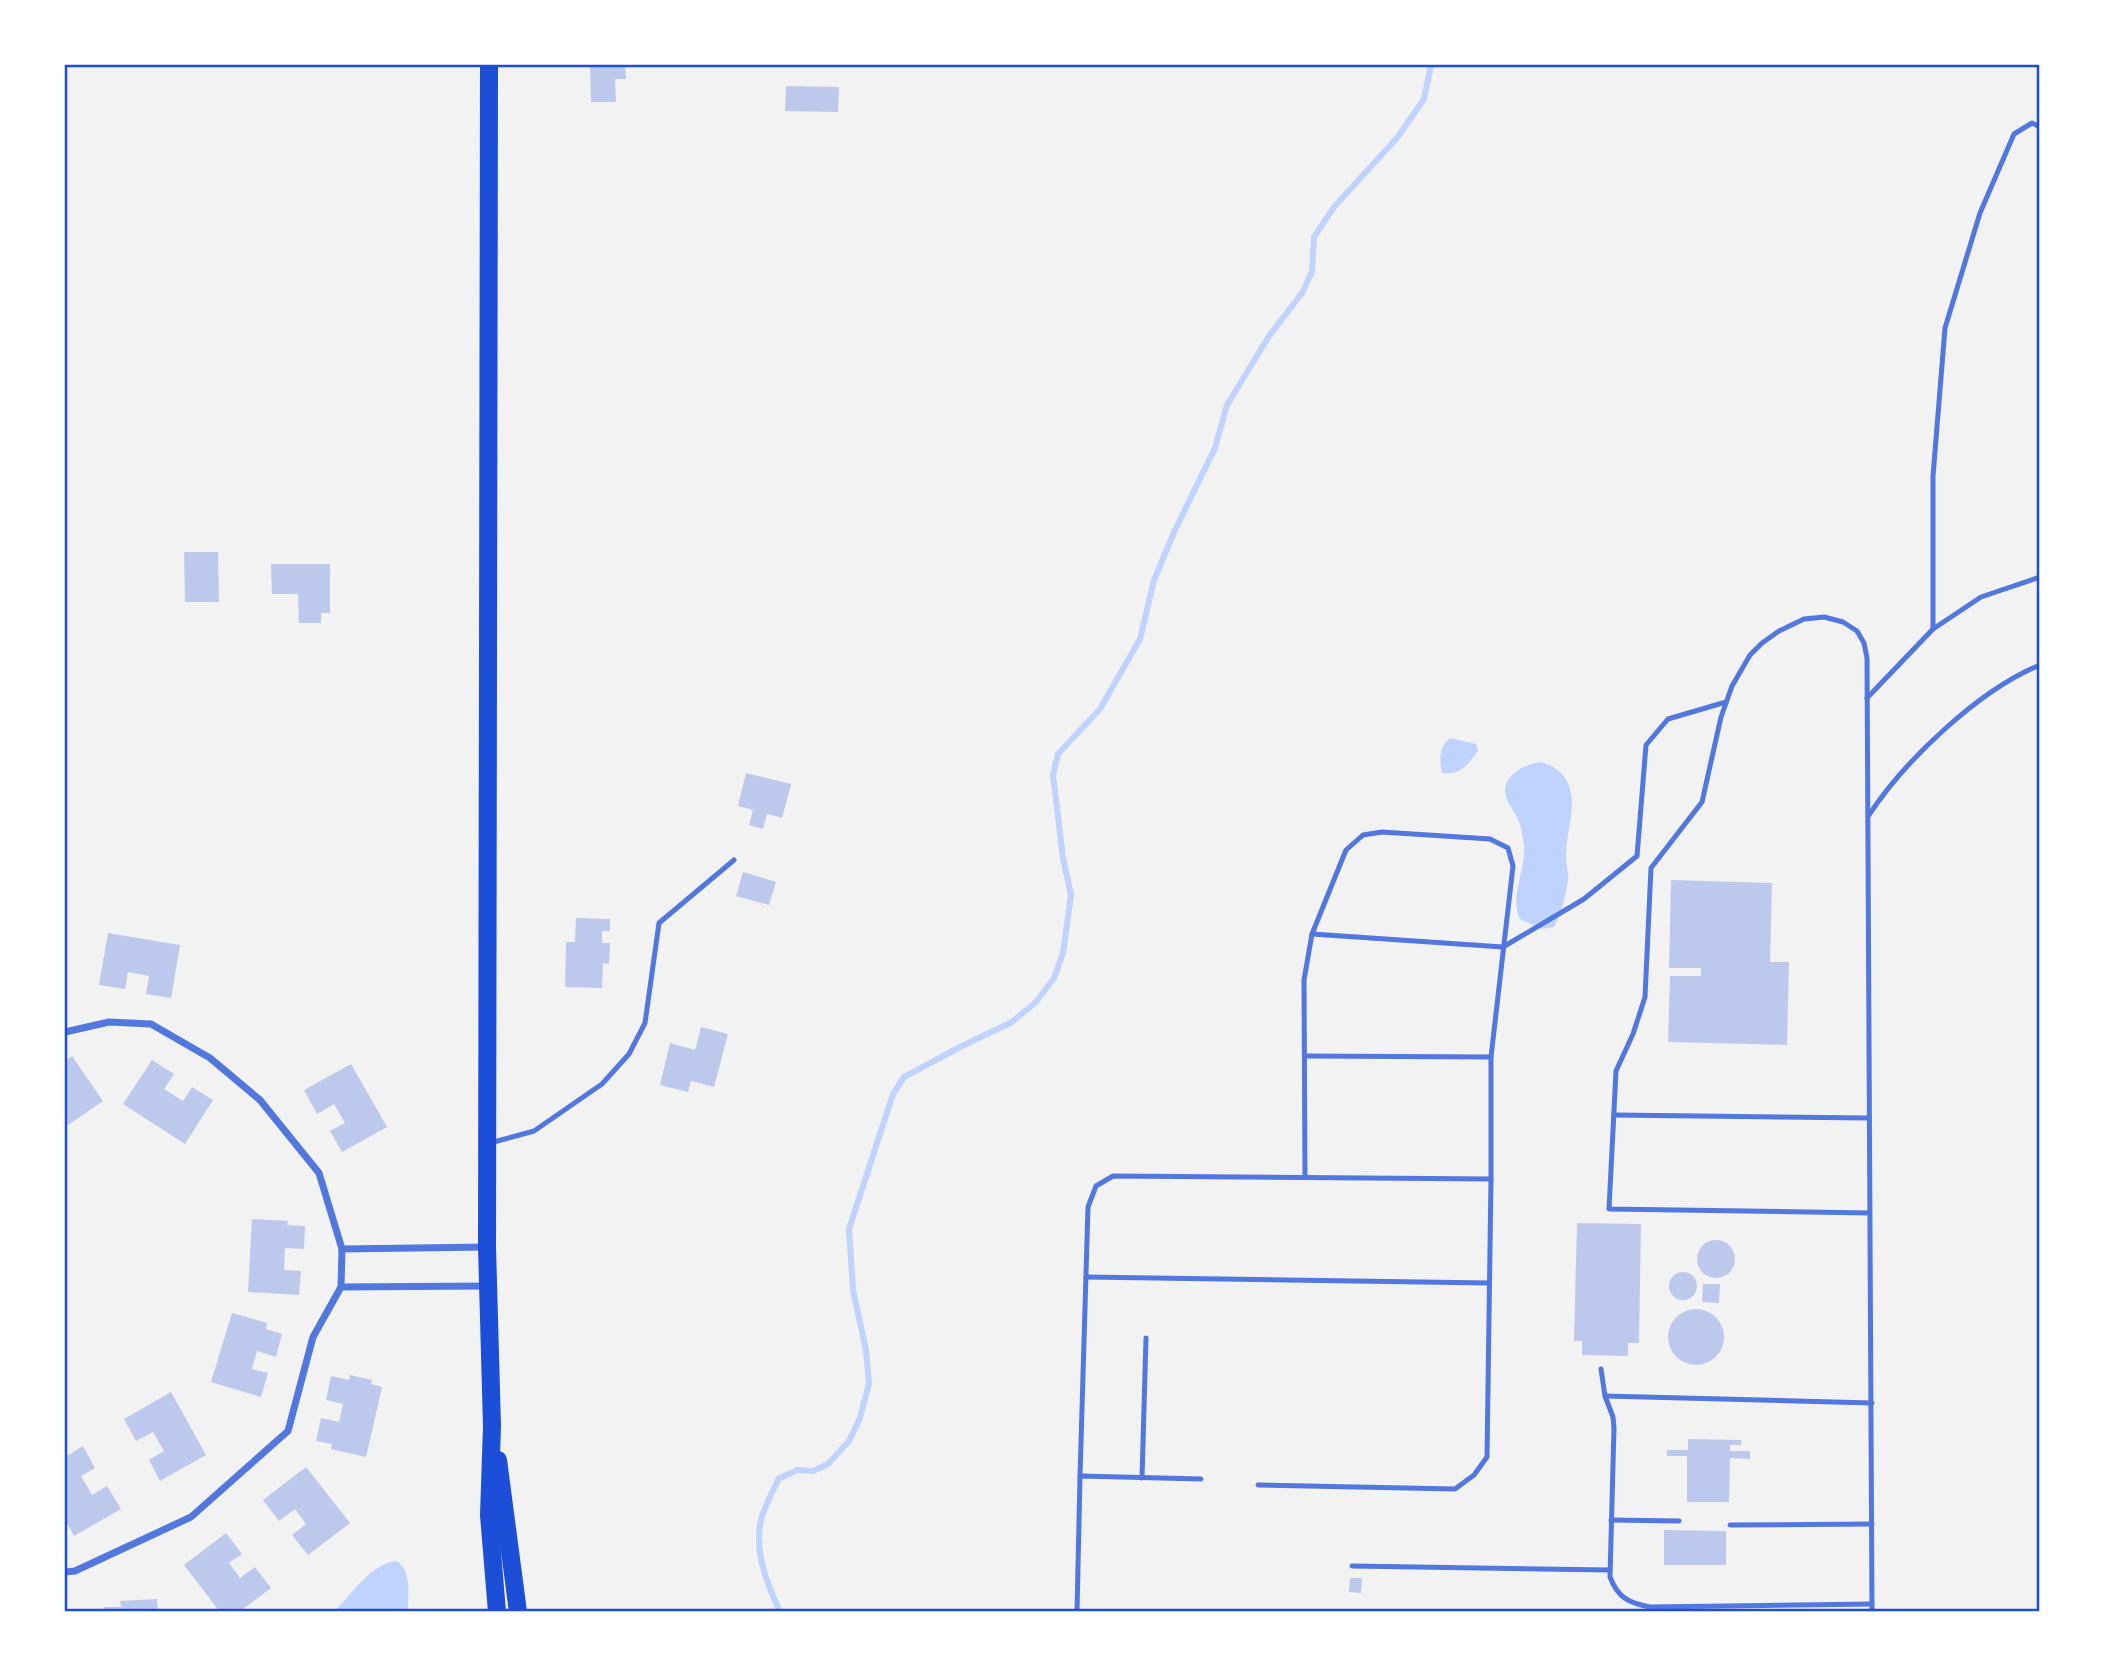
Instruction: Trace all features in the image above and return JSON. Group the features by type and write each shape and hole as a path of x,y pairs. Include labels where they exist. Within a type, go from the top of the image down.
{"main road":[{"path":"489,65 487,1247 492,1426 489,1516 497,1612"},
{"path":"492,1426 518,1612"}],"street":[{"path":"65,1032 109,1023 151,1024 210,1058 260,1100 319,1173 342,1249 341,1287 313,1337 288,1431 191,1517 75,1571 65,1572"},
{"path":"342,1249 487,1247"},
{"path":"341,1287 488,1286"}],"lane":[{"path":"1933,629 1933,476 1945,328 1980,213 2014,134 2032,123 2040,127"},
{"path":"1867,698 1933,629 1982,597 2040,577"},
{"path":"1870,1213 1609,1209 1616,1071 1633,1034 1645,997 1651,869 1702,802 1726,702 1750,655 1779,631 1804,619 1815,617 1843,622 1857,631 1867,659 1872,1403 1872,1612"},
{"path":"1867,818 1896,776 1957,719 2015,675 2040,665"},
{"path":"1312,934 1503,947 1584,899 1637,856 1646,745 1668,719 1726,702"},
{"path":"1258,1485 1455,1489 1474,1475 1487,1457 1491,1057 1513,866 1508,848 1490,839 1382,832 1363,835 1346,850 1312,934 1304,980 1305,1177"},
{"path":"487,1144 534,1131 602,1084 629,1054 645,1023 659,923 734,860"},
{"path":"1305,1056 1491,1057"},
{"path":"1614,1115 1869,1118"},
{"path":"1077,1612 1088,1207 1096,1186 1113,1176 1491,1178"},
{"path":"1086,1277 1489,1283"},
{"path":"1142,1478 1146,1338"},
{"path":"1601,1369 1605,1396 1614,1417 1609,1570 1615,1590 1629,1604 1650,1607 1872,1605"},
{"path":"1605,1396 1872,1403"},
{"path":"1080,1476 1201,1479"},
{"path":"1611,1520 1679,1521"},
{"path":"1730,1525 1872,1524"},
{"path":"1352,1566 1609,1570"}],"water":[{"path":"1450,738 1476,744 1478,750 1463,768 1442,773 1441,754"},
{"path":"1541,762 1555,768 1565,777 1572,804 1566,849 1568,877 1565,898 1554,927 1542,929 1520,919 1517,910 1524,845 1520,824 1507,800 1505,789 1516,771"},
{"path":"397,1561 407,1578 408,1612 334,1612 370,1574 379,1567"}],"building":[{"path":"590,65 625,65 626,79 615,79 616,102 591,102"},
{"path":"786,86 839,87 838,112 785,111"},
{"path":"184,552 218,552 219,602 185,602"},
{"path":"271,564 330,564 330,613 321,613 321,623 299,623 298,594 272,594"},
{"path":"746,773 791,784 782,818 767,814 763,829 749,825 753,810 738,806"},
{"path":"743,872 776,882 769,905 736,896"},
{"path":"1671,880 1772,883 1770,962 1789,962 1787,1045 1668,1042 1670,976 1701,976 1701,968 1669,968"},
{"path":"576,918 610,919 610,931 602,931 602,943 610,943 609,964 603,963 602,988 565,987 566,942 575,942"},
{"path":"108,933 180,945 171,998 146,994 149,976 128,972 125,989 99,985"},
{"path":"701,1027 728,1034 714,1087 691,1081 688,1092 660,1085 670,1043 695,1050"},
{"path":"72,1056 103,1101 65,1127 65,1061"},
{"path":"152,1060 174,1074 164,1089 183,1101 192,1087 213,1100 185,1144 123,1104"},
{"path":"351,1064 387,1127 342,1152 330,1131 345,1123 334,1104 317,1114 304,1090"},
{"path":"252,1219 288,1221 287,1225 305,1226 304,1249 285,1248 284,1270 301,1271 299,1295 248,1292"},
{"path":"1577,1223 1641,1224 1639,1343 1628,1343 1628,1356 1582,1355 1582,1341 1574,1341"},
{"path":"1716,1240 1729,1246 1735,1259 1729,1272 1716,1278 1703,1272 1697,1259 1703,1246"},
{"path":"1683,1272 1693,1276 1697,1286 1693,1296 1683,1300 1673,1296 1669,1286 1673,1276"},
{"path":"1703,1284 1720,1284 1719,1303 1702,1302"},
{"path":"1691,1309 1701,1309 1716,1317 1722,1326 1722,1348 1716,1357 1701,1365 1691,1365 1673,1353 1668,1342 1668,1332 1680,1314"},
{"path":"232,1313 267,1323 266,1329 282,1334 276,1357 257,1351 252,1369 268,1373 261,1397 211,1382"},
{"path":"350,1375 372,1380 371,1384 382,1387 366,1457 331,1449 332,1444 316,1441 321,1418 339,1422 343,1404 326,1400 331,1376 349,1380"},
{"path":"171,1392 206,1455 160,1481 149,1460 164,1451 153,1432 136,1441 124,1419"},
{"path":"1688,1439 1741,1440 1741,1445 1730,1445 1730,1451 1750,1451 1750,1459 1730,1458 1729,1502 1687,1502 1687,1456 1667,1456 1667,1450 1688,1450"},
{"path":"83,1446 95,1468 81,1476 92,1495 107,1486 121,1509 74,1536 65,1519 65,1457"},
{"path":"306,1467 350,1523 308,1555 292,1535 306,1524 295,1509 279,1521 263,1500"},
{"path":"1664,1530 1726,1531 1726,1565 1664,1565"},
{"path":"226,1533 242,1554 229,1563 240,1578 255,1567 271,1588 239,1612 220,1612 184,1565"},
{"path":"1350,1578 1362,1578 1361,1593 1349,1592"},
{"path":"157,1599 158,1612 105,1612 104,1607 121,1607 120,1601"}],"waterway":[{"path":"780,1612 766,1579 761,1556 761,1520 778,1479 797,1470 813,1471 828,1464 849,1441 860,1418 869,1383 866,1350 853,1290 849,1229 893,1094 904,1077 1012,1022 1036,1002 1054,978 1063,953 1071,895 1063,858 1053,775 1058,754 1100,709 1140,639 1154,580 1215,448 1227,405 1269,336 1302,293 1312,272 1314,237 1334,207 1397,138 1424,99 1431,65"}]}
